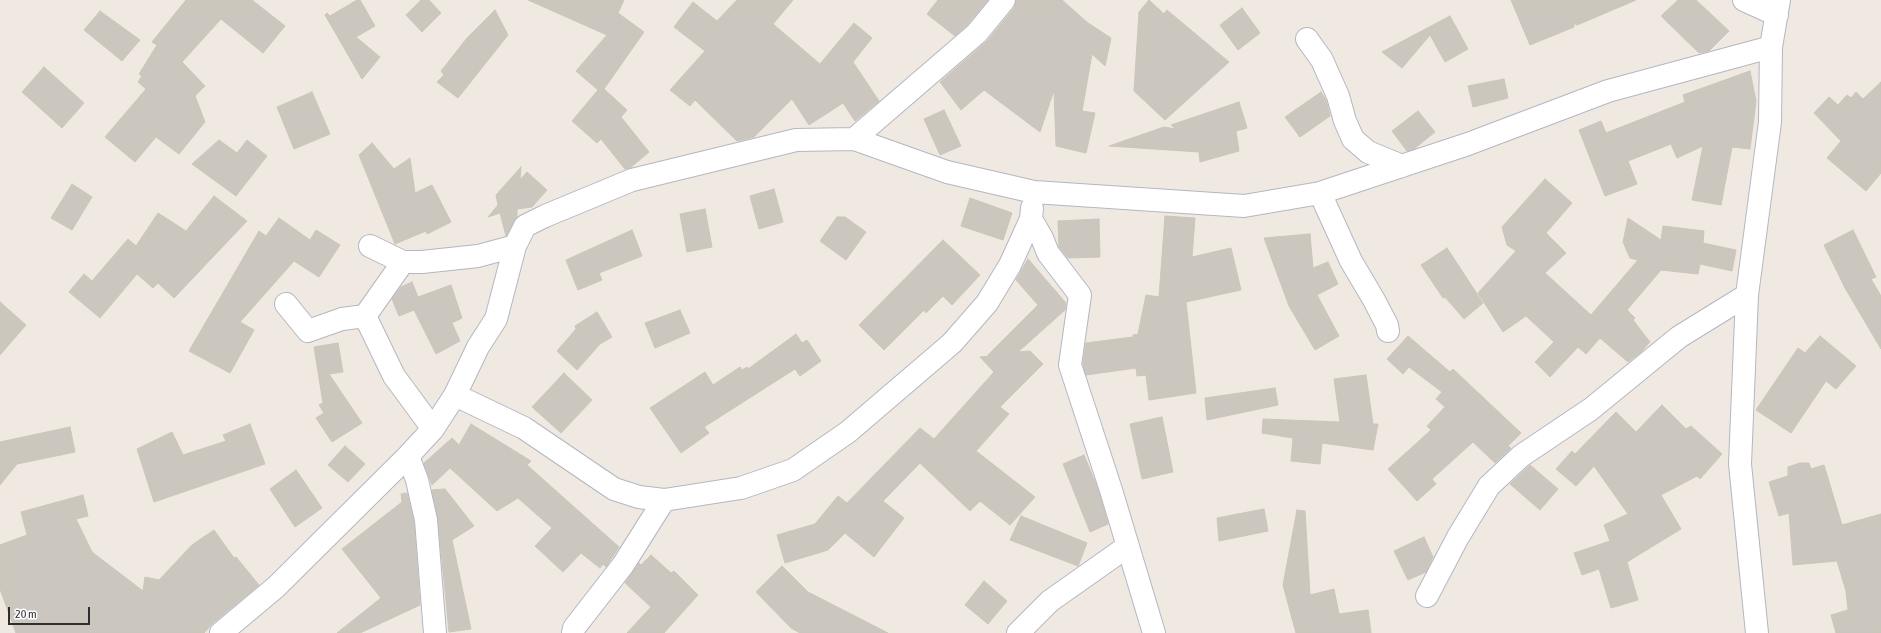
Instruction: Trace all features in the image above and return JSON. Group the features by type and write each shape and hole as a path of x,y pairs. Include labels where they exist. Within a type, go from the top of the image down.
{"street":[{"path":"854,139 977,33 1004,0"},
{"path":"1744,0 1778,7 1771,47 1770,122 1747,295 1740,464 1757,633"},
{"path":"1307,39 1322,60 1338,96 1345,121 1353,139 1368,152 1402,166"},
{"path":"220,633 276,587 408,456 433,429 455,395 478,347 496,319 515,246 525,226 545,216 632,180 796,140 854,139 947,172 1034,192 1244,206 1320,193 1468,144 1608,91 1771,47"},
{"path":"455,395 524,428 614,489 639,497 664,500 741,488 793,470 848,432 952,343 987,303 1010,265 1031,219 1034,192"},
{"path":"1320,193 1351,261 1374,300 1387,325 1388,331"},
{"path":"1031,219 1042,238 1048,253 1080,295 1070,365 1128,546 1154,633"},
{"path":"370,246 403,262 422,262 478,256 515,246"},
{"path":"286,304 308,331 342,320 365,316 403,262"},
{"path":"1427,596 1458,537 1488,486 1521,456 1591,409 1679,337 1747,295"},
{"path":"365,316 394,376 433,429"},
{"path":"408,456 417,480 426,520 432,580 435,633"},
{"path":"573,633 574,628 622,565 664,500"},
{"path":"1018,633 1050,601 1128,546"}],"building":[{"path":"186,0 252,0 285,26 263,53 221,19 182,62 205,86 195,96 205,122 179,154 156,137 135,162 105,137 146,89 138,82 142,76 139,74 157,45 152,42"},
{"path":"357,0 360,0 375,26 356,37 380,57 362,79 325,15 327,13 330,16"},
{"path":"421,0 429,0 441,13 422,32 406,15"},
{"path":"528,0 624,0 618,13 644,32 604,89 627,110 621,117 649,152 630,168 625,169 601,139 597,143 572,121 598,90 576,71 607,35"},
{"path":"737,0 793,0 773,24 820,64 854,23 872,38 853,62 879,101 855,121 843,103 809,125 792,99 754,137 737,141 695,100 690,106 670,90 705,51 674,27 693,2 717,21"},
{"path":"938,0 988,0 968,24 955,36 927,14"},
{"path":"1016,0 1062,0 1088,23 1111,38 1105,66 1092,54 1082,111 1095,113 1086,153 1056,146 1054,90 1040,132 984,90 961,110 940,82 987,41 1014,8"},
{"path":"1149,0 1164,14 1167,10 1229,62 1165,120 1134,91 1139,12"},
{"path":"1511,0 1636,0 1577,25 1574,23 1574,27 1530,45"},
{"path":"1678,0 1696,0 1729,31 1709,51 1699,53 1661,16"},
{"path":"1242,8 1260,33 1238,50 1220,25"},
{"path":"495,10 508,35 458,98 437,82 444,75 441,71 467,38"},
{"path":"100,11 140,40 122,61 84,30"},
{"path":"1450,16 1468,49 1445,62 1430,35 1402,68 1382,52"},
{"path":"44,67 84,103 62,128 22,92"},
{"path":"1750,71 1756,101 1750,149 1732,147 1721,205 1692,200 1703,146 1677,158 1671,144 1628,161 1637,184 1605,196 1579,130 1601,121 1606,133 1685,102 1683,95"},
{"path":"1504,79 1508,98 1473,107 1468,86"},
{"path":"1881,82 1881,173 1866,191 1827,158 1841,141 1814,113 1829,97 1838,105 1847,95 1851,98 1856,92 1863,99"},
{"path":"312,92 330,134 294,149 277,107"},
{"path":"1321,92 1326,100 1330,116 1300,137 1285,117"},
{"path":"1239,102 1247,128 1236,131 1239,151 1200,162 1199,152 1109,146 1164,127 1176,129 1171,125"},
{"path":"944,110 961,146 940,155 924,119"},
{"path":"1418,111 1435,132 1414,149 1407,151 1392,131"},
{"path":"219,140 237,153 247,140 267,156 236,196 192,164"},
{"path":"372,143 394,169 410,158 415,193 432,185 451,222 427,234 426,231 395,244 359,155"},
{"path":"521,167 520,180 527,172 547,190 532,207 517,209 517,217 506,236 500,213 488,217 498,205 496,195"},
{"path":"1545,179 1572,203 1546,233 1566,253 1545,273 1591,315 1638,260 1630,258 1623,242 1628,218 1661,240 1663,226 1704,231 1703,243 1736,250 1732,271 1700,264 1698,274 1661,270 1627,310 1635,318 1633,320 1650,342 1641,352 1628,362 1600,338 1586,354 1578,347 1550,377 1535,362 1554,342 1526,316 1503,332 1478,293 1516,251 1507,245 1502,227"},
{"path":"72,184 92,197 72,230 51,218"},
{"path":"774,189 783,222 759,229 750,196"},
{"path":"214,196 247,221 174,298 158,283 153,288 137,274 100,318 69,292 84,274 92,281 128,239 136,246 158,213 186,231"},
{"path":"970,198 1012,213 1003,240 961,226"},
{"path":"705,209 712,247 687,252 680,214"},
{"path":"1165,216 1195,218 1192,257 1231,248 1241,290 1186,302 1196,393 1149,400 1146,375 1137,376 1136,368 1086,375 1083,364 1086,343 1133,337 1133,335 1138,334 1146,295 1159,297"},
{"path":"837,217 845,217 866,232 846,260 820,241"},
{"path":"279,218 310,240 316,230 340,245 319,277 294,261 240,322 254,330 230,373 189,351 259,231 266,236"},
{"path":"1099,219 1100,257 1068,258 1059,247 1058,221"},
{"path":"632,230 642,256 599,273 602,280 578,290 566,260"},
{"path":"1853,230 1876,277 1871,279 1881,296 1881,349 1845,288 1824,245"},
{"path":"1310,234 1313,268 1328,262 1338,284 1317,295 1339,336 1315,350 1289,306 1264,238"},
{"path":"943,240 980,275 952,305 943,296 926,313 924,310 884,350 859,325"},
{"path":"1447,248 1483,303 1464,319 1445,297 1443,298 1421,265"},
{"path":"1028,259 1066,303 1065,310 1018,352 1030,351 1043,364 1000,407 1009,414 976,451 1035,497 1010,525 980,501 970,511 920,463 883,501 904,518 874,557 845,533 828,550 785,563 777,535 815,524 838,496 847,503 920,428 934,439 994,372 980,357 989,356 988,355 1038,305 1016,280"},
{"path":"412,282 418,297 451,285 462,318 452,323 460,341 436,354 414,310 399,316 392,299 401,287"},
{"path":"0,302 26,325 0,355"},
{"path":"680,310 690,333 655,348 645,323"},
{"path":"597,312 612,337 600,344 577,370 557,351 576,329 575,326"},
{"path":"796,334 802,343 807,340 821,361 800,376 795,369 704,427 709,433 681,453 650,408 705,372 713,385 740,367 742,370 747,367 748,369"},
{"path":"1408,336 1450,372 1453,369 1521,433 1508,446 1511,448 1495,463 1473,442 1432,479 1436,484 1417,501 1388,469 1431,430 1427,426 1445,407 1436,399 1442,392 1409,367 1403,374 1387,359"},
{"path":"1820,336 1856,366 1836,389 1826,381 1791,433 1756,410 1798,348 1805,353"},
{"path":"338,343 343,372 329,374 362,423 332,442 316,418 324,413 319,405 323,403 314,347"},
{"path":"564,373 592,400 561,433 532,407"},
{"path":"1366,375 1373,424 1378,424 1373,450 1322,443 1320,464 1291,461 1293,438 1262,433 1263,419 1340,422 1334,379"},
{"path":"1275,388 1278,405 1207,420 1205,398"},
{"path":"1662,405 1686,429 1691,426 1722,454 1700,479 1697,476 1661,495 1681,529 1627,562 1638,600 1611,608 1599,569 1582,575 1574,553 1610,541 1604,525 1628,514 1594,466 1576,486 1556,469 1572,451 1575,454 1616,412 1636,432"},
{"path":"1162,417 1173,472 1142,479 1130,424"},
{"path":"250,424 265,464 154,502 137,449 172,432 183,455 226,441 223,435"},
{"path":"471,424 531,461 527,465 619,547 606,567 603,564 600,568 581,553 563,572 535,546 552,528 518,498 497,511 450,468 432,485 424,463 452,438 459,445"},
{"path":"70,427 75,452 17,464 0,485 0,442"},
{"path":"345,446 365,464 348,482 328,465"},
{"path":"1084,455 1098,489 1108,524 1090,532 1063,464"},
{"path":"1800,463 1809,463 1811,469 1824,465 1842,525 1881,514 1881,633 1836,633 1831,615 1848,610 1846,591 1837,561 1793,565 1789,513 1779,516 1769,482 1788,476 1788,467"},
{"path":"1530,465 1558,489 1540,510 1510,484"},
{"path":"296,470 322,508 295,527 270,489"},
{"path":"445,489 474,526 452,540 471,629 449,632 438,519 432,490"},
{"path":"407,493 414,522 420,605 360,633 337,633 381,598 342,549 402,502 401,494"},
{"path":"83,495 88,516 76,519 92,552 143,591 145,577 159,580 192,545 214,530 234,558 236,557 259,585 213,623 204,633 16,633 0,589 0,545 27,535 21,512"},
{"path":"1264,509 1268,531 1219,541 1217,518"},
{"path":"1297,510 1305,511 1310,595 1334,589 1339,614 1368,610 1371,633 1296,633 1283,585"},
{"path":"1021,516 1087,543 1078,566 1010,540"},
{"path":"1424,537 1433,557 1426,572 1408,580 1394,551"},
{"path":"651,555 671,573 674,571 698,595 664,633 627,633 651,607 625,583 639,563 641,565"},
{"path":"782,566 808,592 888,633 800,633 791,628 756,592"},
{"path":"984,581 1007,601 988,624 965,605"}]}
